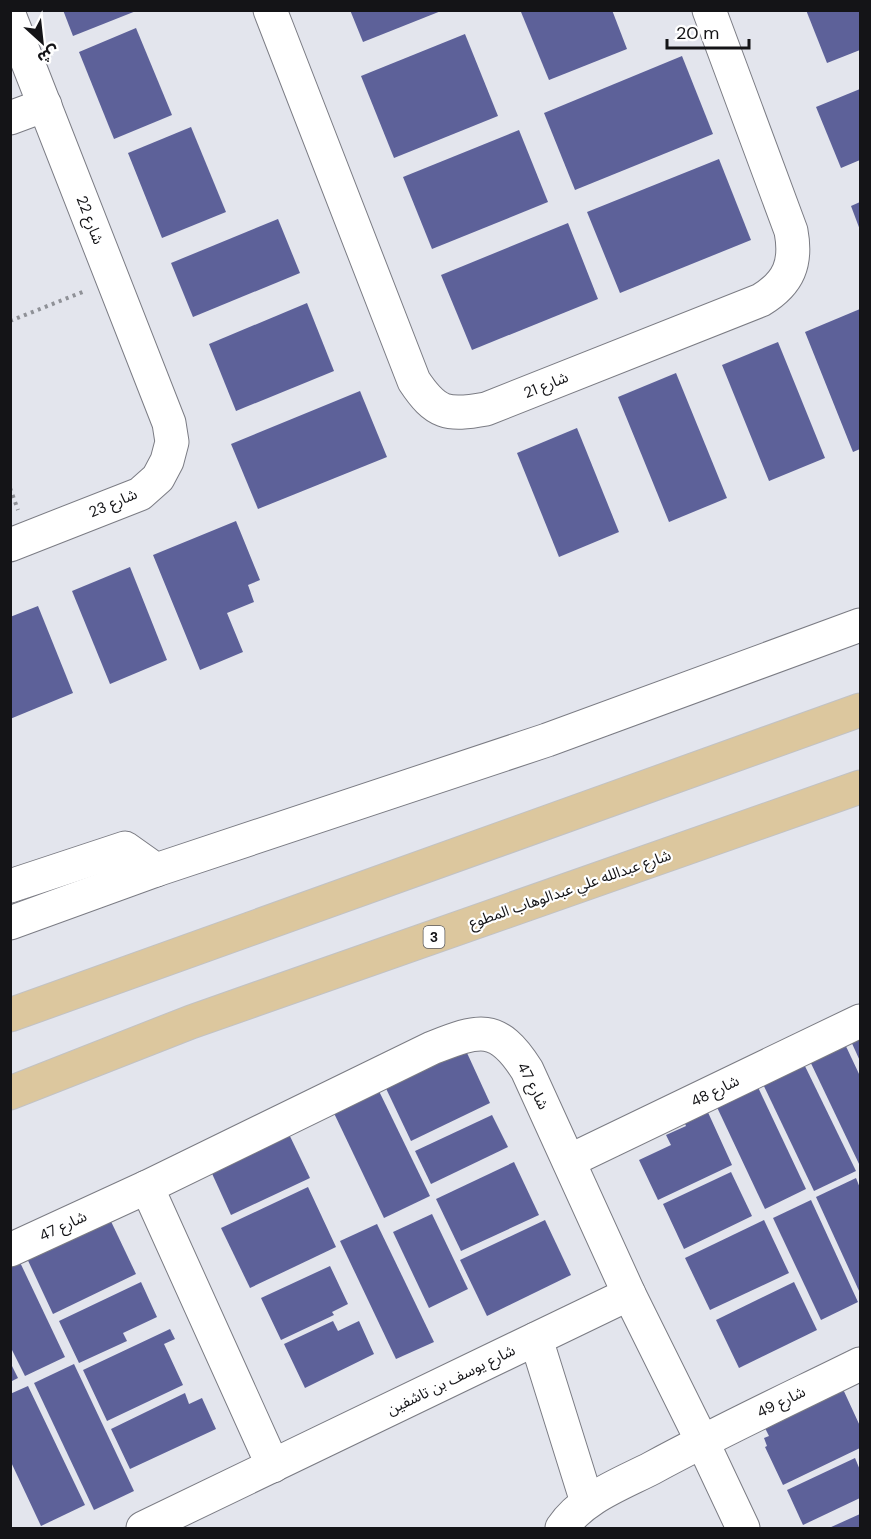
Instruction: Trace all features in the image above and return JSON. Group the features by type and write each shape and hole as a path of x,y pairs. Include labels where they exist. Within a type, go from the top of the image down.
{"main road":[{"path":"10,1015 861,710"},
{"name":"شارع عبدالله علي عبدالوهاب المطوع","path":"10,1093 191,1022 861,787"}],"street":[{"name":"شارع 21","path":"270,10 414,381 425,397 441,410 460,414 486,409 761,300 774,292 786,278 792,265 794,248 791,231 709,10"},
{"name":"شارع 22","path":"10,17 169,423"},
{"path":"10,118 45,105"},
{"name":"شارع 23","path":"10,545 140,494 158,478 167,461 172,442 169,423"},
{"path":"10,923 156,870 547,740 861,625"},
{"path":"10,886 125,848 156,870"},
{"name":"شارع 48","path":"569,1161 861,1021"},
{"name":"شارع 47","path":"10,1250 147,1187 432,1048 466,1035 486,1033 504,1043 519,1057 527,1070 629,1294 743,1528"},
{"path":"147,1187 273,1466"},
{"name":"شارع يوسف بن تاشفين","path":"143,1528 629,1294"},
{"path":"536,1339 587,1502"},
{"name":"شارع 49","path":"562,1528 587,1502 702,1441 861,1364"}],"path":[{"path":"10,321 113,280"}],"building":[{"path":"63,10 136,10 136,11 73,36"},
{"path":"350,10 441,10 441,11 363,42"},
{"path":"524,10 612,10 627,49 549,80 521,12"},
{"path":"806,10 860,10 860,50 827,63"},
{"path":"136,28 172,115 114,139 79,52"},
{"path":"465,34 498,116 394,158 361,76"},
{"path":"682,56 713,134 575,190 544,113"},
{"path":"860,89 860,160 841,168 816,107"},
{"path":"191,127 226,212 162,238 128,153"},
{"path":"519,130 548,202 432,249 403,177"},
{"path":"719,159 751,240 620,293 587,212"},
{"path":"860,202 860,230 851,206"},
{"path":"278,219 300,273 193,317 171,263"},
{"path":"568,223 598,299 472,350 441,275"},
{"path":"307,303 334,371 236,411 209,344"},
{"path":"860,309 860,449 853,452 805,332"},
{"path":"778,342 825,458 769,481 722,365"},
{"path":"676,373 727,498 669,522 618,397"},
{"path":"360,391 387,457 258,509 231,444"},
{"path":"577,428 619,532 559,557 517,453"},
{"path":"236,521 260,580 248,585 254,602 227,613 243,652 200,670 153,555"},
{"path":"130,567 167,660 110,684 72,591"},
{"path":"38,606 73,693 10,719 10,617"},
{"path":"860,1034 860,1061 850,1039"},
{"path":"843,1040 860,1076 860,1166 808,1057"},
{"path":"462,1042 490,1103 411,1141 382,1080"},
{"path":"802,1060 856,1171 814,1191 761,1080"},
{"path":"756,1083 806,1189 765,1209 715,1103"},
{"path":"377,1087 430,1196 384,1218 332,1109"},
{"path":"706,1108 732,1165 658,1200 639,1160 671,1145 666,1135 686,1126 683,1119"},
{"path":"492,1115 508,1147 431,1184 415,1151"},
{"path":"287,1130 310,1178 231,1215 209,1167"},
{"path":"514,1162 539,1215 461,1251 436,1199"},
{"path":"731,1172 752,1216 684,1249 663,1204"},
{"path":"856,1178 860,1188 860,1293 816,1197"},
{"path":"308,1187 336,1247 250,1288 221,1228"},
{"path":"811,1200 858,1302 821,1320 773,1218"},
{"path":"107,1213 136,1274 53,1314 24,1252"},
{"path":"432,1214 468,1289 429,1308 393,1232"},
{"path":"545,1220 571,1275 487,1316 460,1260"},
{"path":"764,1220 789,1273 710,1310 685,1258"},
{"path":"377,1224 434,1342 396,1359 340,1241"},
{"path":"17,1256 65,1357 25,1376 10,1346 10,1259"},
{"path":"330,1266 348,1304 332,1312 334,1315 281,1340 261,1298"},
{"path":"141,1282 157,1317 123,1333 127,1341 79,1363 59,1321"},
{"path":"794,1282 817,1330 739,1368 716,1320"},
{"path":"333,1321 338,1331 359,1321 374,1354 305,1388 284,1344"},
{"path":"170,1329 175,1339 164,1344 183,1385 107,1421 83,1370"},
{"path":"10,1362 18,1378 10,1382"},
{"path":"74,1364 134,1491 94,1510 34,1383"},
{"path":"28,1386 85,1505 41,1526 10,1460 10,1394"},
{"path":"842,1387 860,1426 860,1448 783,1485 765,1447 767,1446 764,1438 769,1436 765,1428"},
{"path":"185,1393 189,1404 202,1398 216,1429 130,1469 111,1429"},
{"path":"855,1458 860,1470 860,1498 803,1525 787,1490"},
{"path":"860,1514 860,1528 829,1528"}]}
